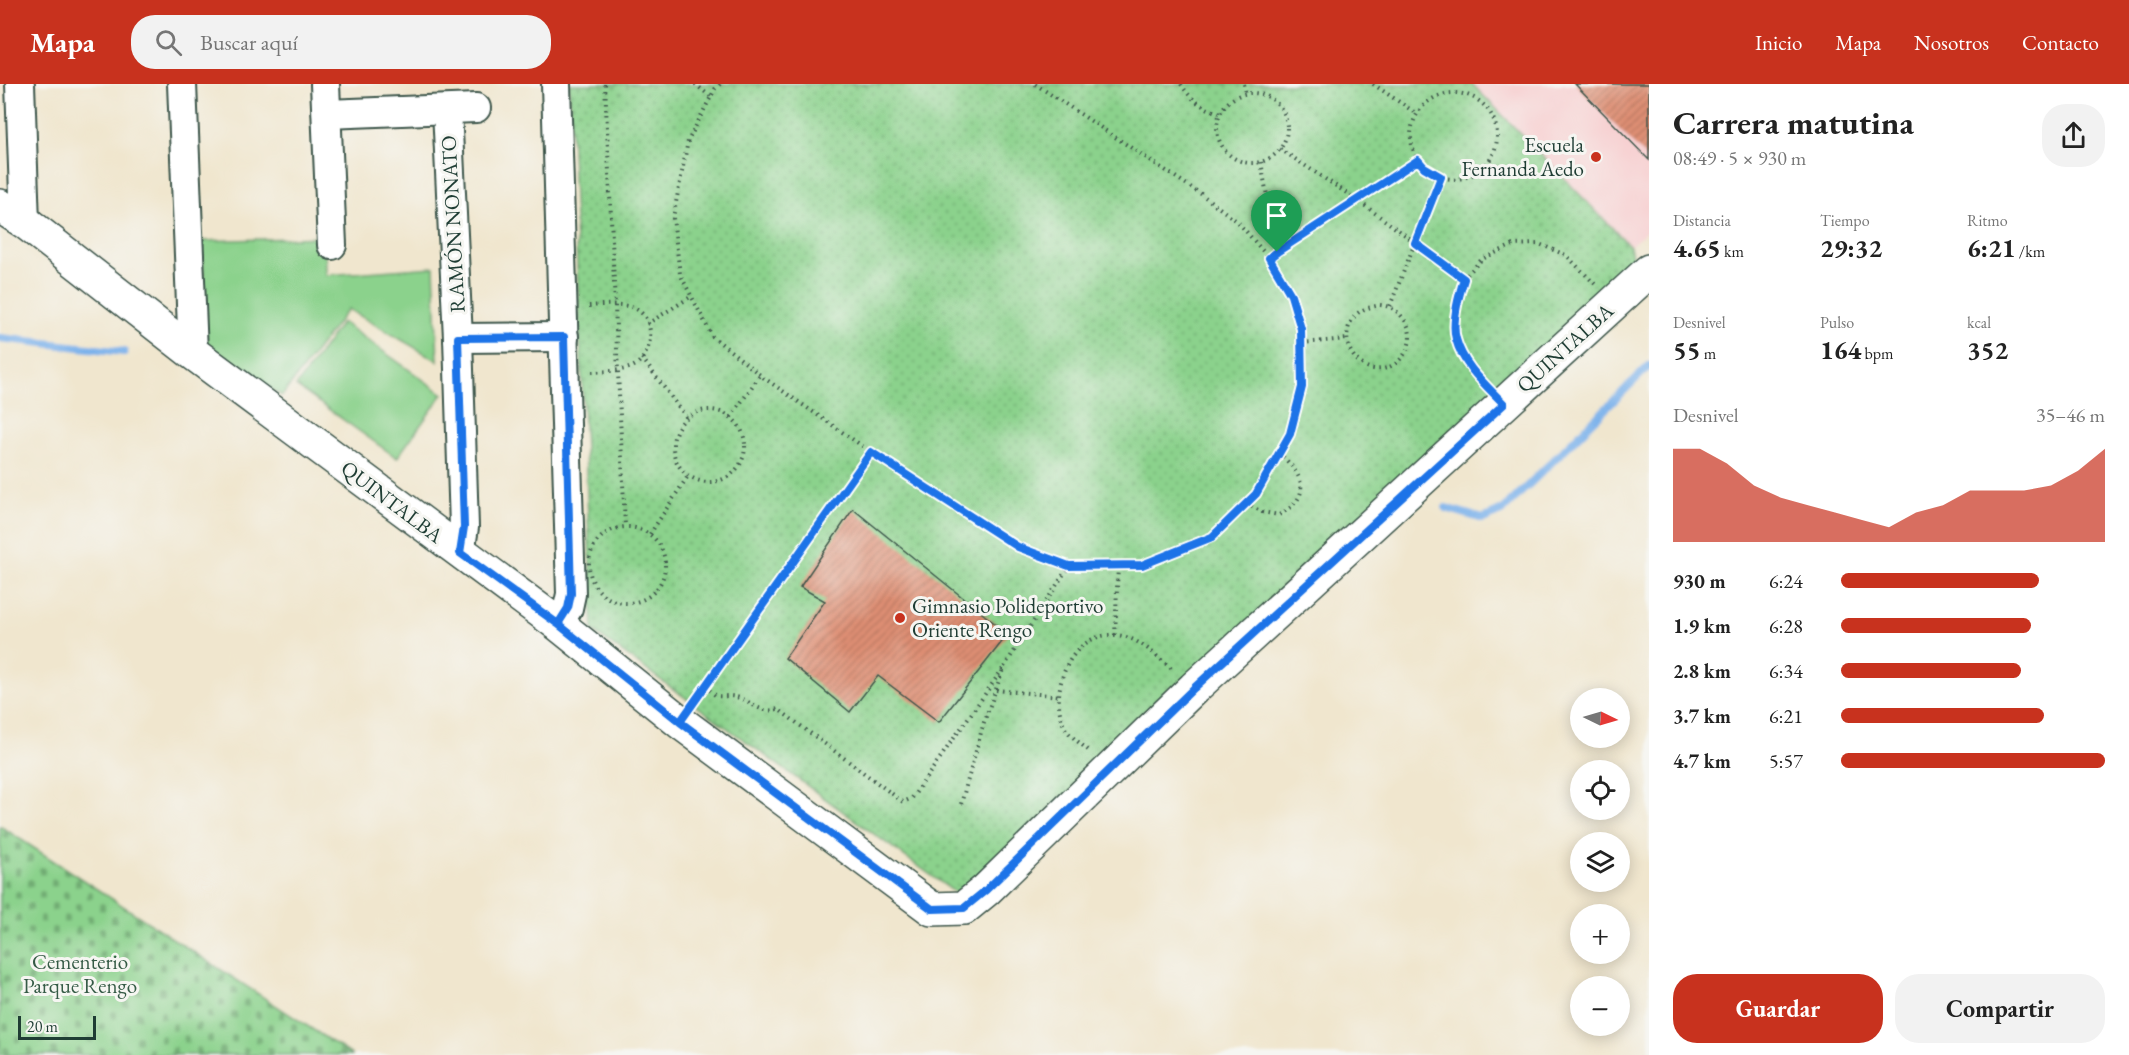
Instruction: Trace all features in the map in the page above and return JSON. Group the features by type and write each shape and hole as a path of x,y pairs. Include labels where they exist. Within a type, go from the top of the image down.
{"street":[{"path":"12,214 20,84"},
{"path":"182,84 193,353"},
{"path":"325,84 332,245"},
{"path":"556,84 571,594 568,608 558,624"},
{"name":"RAMÓN NONATO","path":"327,114 476,108"},
{"name":"RAMÓN NONATO","path":"447,110 464,527 460,553"},
{"name":"QUINTALBA","path":"12,214 193,353 558,624 680,722 932,909 964,908 986,890 1194,688 1649,271"},
{"path":"458,338 564,337"}],"path":[{"path":"605,84 625,527"},
{"path":"695,84 711,97"},
{"path":"720,84 688,141 673,218 680,274 712,336 760,375 871,452 1018,547 1069,566 1142,565 1212,537 1256,494 1290,434 1302,387 1301,329 1291,295 1269,258 1238,222 1202,194 1035,84"},
{"path":"1182,84 1196,103 1219,113"},
{"path":"1244,84 1246,93"},
{"path":"1373,84 1417,114"},
{"path":"1453,92 1467,94 1480,100 1490,111 1496,124 1498,138 1495,153 1487,165 1476,174 1463,179 1441,177 1424,167 1418,160 1411,142 1412,127 1417,114 1426,103 1438,95 1453,92"},
{"path":"1246,93 1258,93 1269,97 1278,105 1287,126 1280,148 1261,162 1239,161 1229,155 1217,136 1219,113 1235,96 1246,93"},
{"path":"1280,148 1357,200 1464,279"},
{"path":"1269,258 1418,160"},
{"path":"1261,162 1277,252"},
{"path":"1390,306 1441,177"},
{"path":"1504,404 1469,367 1455,338 1456,305 1464,279 1482,259 1513,245 1539,244 1566,255 1592,279 1610,307"},
{"path":"647,324 692,296"},
{"path":"583,306 615,305 633,308 645,319 651,333 650,349 636,365 618,370 585,372"},
{"path":"1380,305 1390,306 1405,321 1410,340 1402,360 1383,369 1372,369 1362,365 1354,358 1347,339 1348,328 1353,319 1360,312 1380,305"},
{"path":"1302,342 1347,339"},
{"path":"642,358 687,418"},
{"path":"731,417 760,375"},
{"path":"700,411 722,412 731,417 739,426 744,437 745,450 734,472 724,479 712,482 699,481 688,476 679,466 674,455 673,442 676,430 687,418 700,411"},
{"path":"680,722 871,452"},
{"path":"1246,503 1262,512 1279,515 1293,508 1302,493 1300,479 1291,464 1279,453"},
{"path":"650,534 688,476"},
{"path":"625,527 638,528 650,534 663,553 665,566 658,588 639,601 627,603 615,602 595,586 590,573 589,560 593,547 601,537 612,530 625,527"},
{"path":"1115,635 1118,565"},
{"path":"705,686 716,696 736,697 755,708 771,711 778,709 903,802 912,798 1004,667 1069,566"},
{"path":"1108,770 1066,729 1059,708 1061,683 1068,662 1079,648 1096,637 1115,635 1154,652 1194,688"},
{"path":"961,804 984,722 1004,667"},
{"path":"996,690 1060,696"}],"shaded area":[{"name":"Escuela Fernanda Aedo","path":"1472,84 1649,84 1649,229 1630,246"}],"green space":[{"path":"569,84 1472,84 1630,246 1634,266 968,902 593,631"},
{"path":"325,237 326,275 434,267 438,361 348,309 282,396 207,346 202,241"},
{"path":"342,322 443,394 397,458 296,386"},
{"name":"Cementerio Parque Rengo","path":"0,826 352,1055 0,1055"}],"building":[{"path":"1575,84 1649,84 1649,160"},
{"name":"Gimnasio Polideportivo Oriente Rengo","path":"853,509 1008,634 939,722 878,676 850,712 785,658 825,601 800,587"}],"waterway":[{"path":"0,338 124,352"},
{"path":"1446,508 1483,519 1503,510 1649,366"}],"place":[{"name":"Escuela Fernanda Aedo","path":"1596,157"},
{"name":"Gimnasio Polideportivo Oriente Rengo","path":"900,618"}],"route":[{"path":"1277,252 1269,258 1291,295 1301,329 1302,387 1290,434 1256,494 1212,537 1142,565 1069,566 1018,547 871,452 680,722 558,624 460,553 464,527 458,338 564,337 571,594 568,608 558,624 619,673 680,722 932,909 964,908 986,890 1194,688 1504,404 1469,367 1455,338 1456,305 1464,279 1415,243 1441,177 1424,167 1418,160 1277,252"}]}
